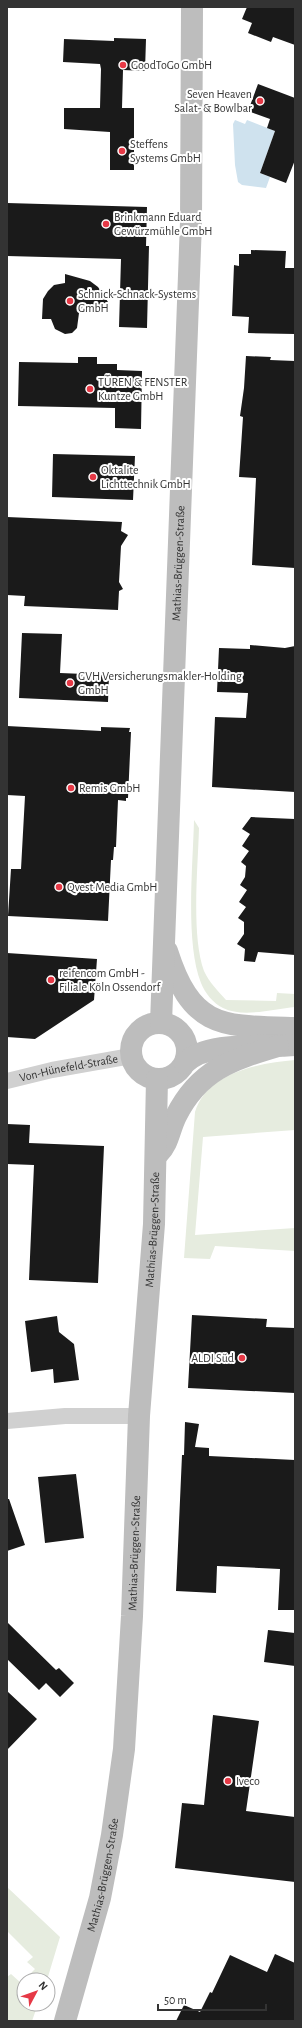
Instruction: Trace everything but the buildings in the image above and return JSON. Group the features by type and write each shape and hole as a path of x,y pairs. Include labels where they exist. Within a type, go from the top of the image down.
{"street":[{"name":"Mathias-Brüggen-Straße","path":"160,1023 191,228 192,7"},
{"path":"164,936 170,962 180,985 189,1000 204,1014 228,1023 254,1027 295,1028"},
{"path":"286,1046 259,1045 211,1050 191,1057 178,1072 168,1078 157,1079 148,1077 138,1070 131,1056 131,1045 138,1031 145,1026 160,1023 168,1024 181,1033 201,1036 295,1028"},
{"path":"181,1033 186,1042 187,1052 185,1063"},
{"path":"156,1157 164,1148 171,1126 182,1106 193,1090 207,1076 232,1060 286,1046"},
{"name":"Von-Hünefeld-Straße","path":"7,1081 52,1070 131,1056"},
{"name":"Mathias-Brüggen-Straße","path":"65,2021 100,1898 112,1835 124,1749 132,1616 139,1416 154,1224 156,1157 155,1101 157,1079"},
{"path":"7,1421 65,1416 139,1416"}],"shaded area":[{"path":"194,820 199,828 196,920 200,956 206,975 226,1000 276,1001 277,993 295,994 295,1007 249,1013 231,1011 216,1003 207,994 203,987 196,966 191,926"},
{"path":"295,1060 295,1130 203,1137 195,1235 295,1228 295,1251 215,1246 210,1259 184,1258 195,1112 201,1098 211,1087 236,1072 251,1067 281,1061"},
{"path":"7,1887 60,1937 49,1972 32,1972 35,1969 27,1962 33,1957 7,1931"},
{"path":"11,1974 16,1978 16,2012 35,2012 32,2021 7,2021 7,1977"}],"water":[{"path":"235,120 245,124 247,120 275,131 260,173 270,177 266,188 242,185 238,182 235,165 233,124"}],"place":[{"name":"GoodToGo GmbH","path":"123,65"},
{"name":"Seven Heaven Salat- & Bowlbar","path":"260,101"},
{"name":"Steffens Systems GmbH","path":"122,151"},
{"name":"Brinkmann Eduard Gewürzmühle GmbH","path":"106,224"},
{"name":"Schnick-Schnack-Systems GmbH","path":"70,301"},
{"name":"TÜREN & FENSTER Kuntze GmbH","path":"90,389"},
{"name":"Oktalite Lichttechnik GmbH","path":"93,477"},
{"name":"GVH Versicherungsmakler-Holding GmbH","path":"70,683"},
{"name":"Remis GmbH","path":"71,788"},
{"name":"Qvest Media GmbH","path":"59,887"},
{"name":"reifencom GmbH - Filiale Köln Ossendorf","path":"51,980"},
{"name":"ALDI Süd","path":"242,1358"},
{"name":"Iveco","path":"228,1781"}]}
